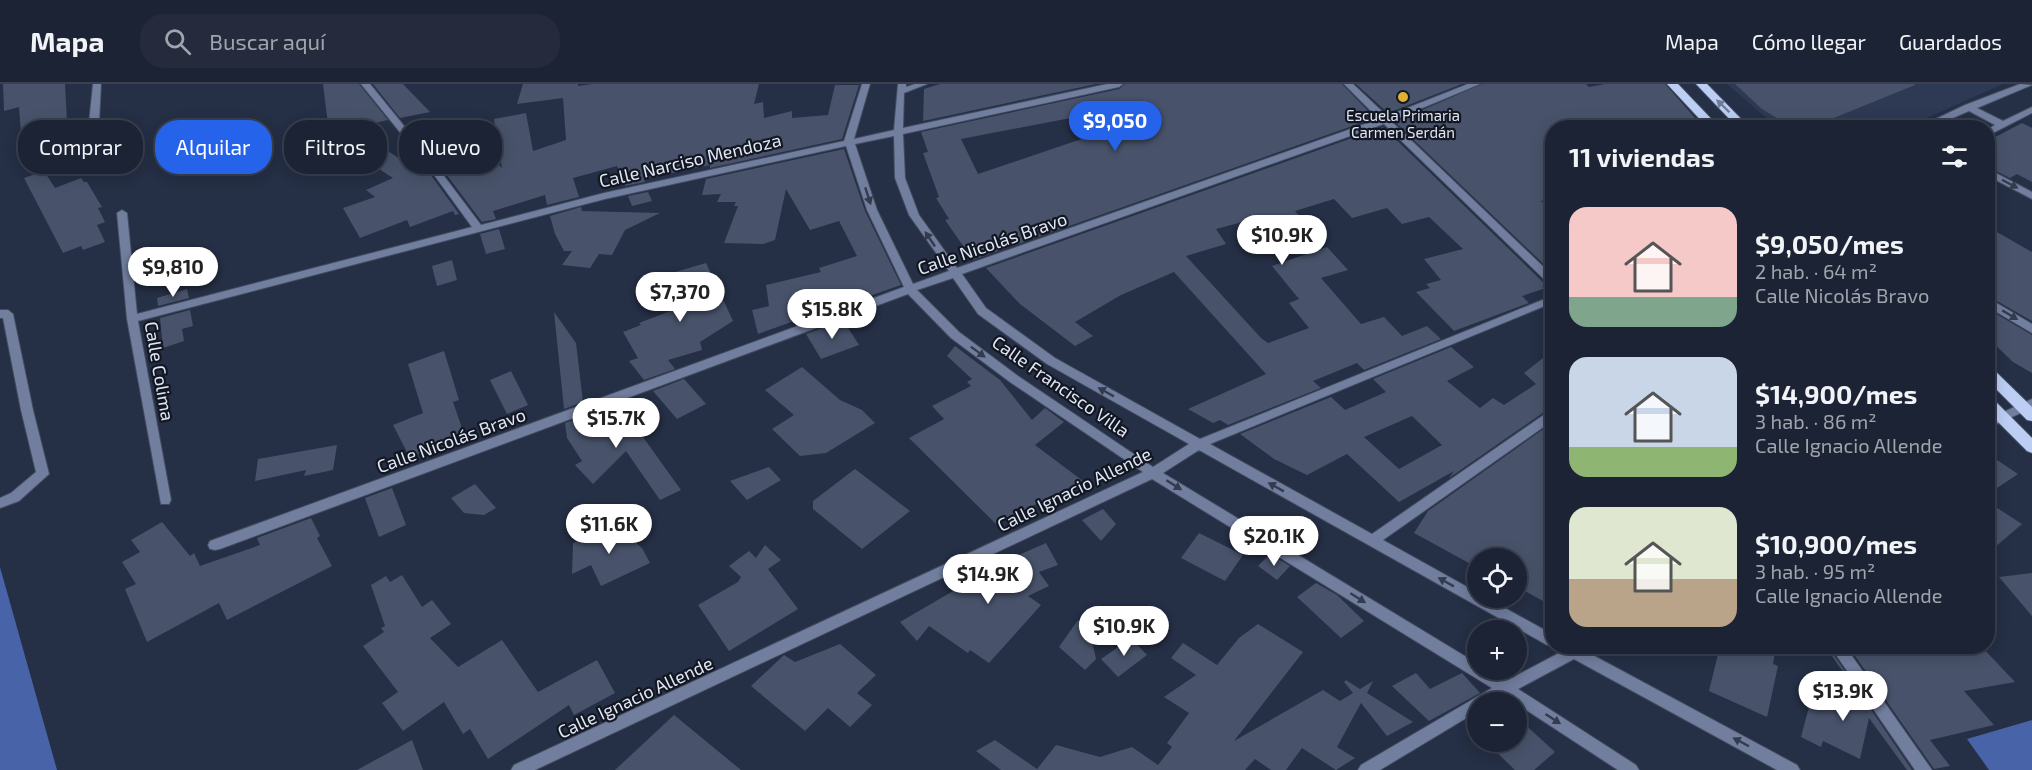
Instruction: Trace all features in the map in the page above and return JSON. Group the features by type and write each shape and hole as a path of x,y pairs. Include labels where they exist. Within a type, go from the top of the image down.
{"main road":[{"path":"1672,84 1707,120"},
{"path":"1701,84 1737,120"},
{"path":"1995,379 2029,409"},
{"path":"1995,421 2032,447"}],"street":[{"path":"94,120 97,84"},
{"path":"365,84 432,166 479,229"},
{"path":"849,141 866,84"},
{"path":"901,88 923,84"},
{"name":"Calle Narciso Mendoza","path":"132,319 603,196 1119,84"},
{"path":"1348,84 1545,274"},
{"name":"Calle Nicolás Bravo","path":"215,545 910,289 1385,120 1476,84"},
{"path":"1939,120 2028,84"},
{"name":"Calle Francisco Villa","path":"901,88 898,132 900,178 914,215 954,274 982,310 1051,361 1545,637"},
{"path":"1968,107 1993,120"},
{"path":"1995,129 2032,110"},
{"path":"1995,121 2003,125"},
{"name":"Calle Francisco Villa","path":"849,141 872,210 910,289 955,335 1014,379 1153,472 1503,687 1631,770"},
{"path":"1995,176 2032,196"},
{"name":"Calle Colima","path":"122,213 132,319 165,500"},
{"name":"Calle Ignacio Allende","path":"519,770 1153,472 1200,444 1545,302"},
{"path":"1995,306 2032,329"},
{"path":"0,314 8,314 27,410 43,474 15,497 0,502"},
{"path":"1995,420 2029,409"},
{"path":"1372,541 1545,420"},
{"path":"1495,692 1563,654"},
{"path":"1585,654 1792,770"},
{"path":"1843,654 1924,770"},
{"path":"1366,770 1467,709"}],"shaded area":[{"path":"1727,84 2003,84 1922,120 1769,120"},
{"path":"0,567 57,770 0,770"},
{"path":"2032,720 2032,770 1989,770 1967,739"}],"building":[{"path":"3,84 65,84 67,120 20,120 19,107 4,111"},
{"path":"323,84 359,84 388,120 387,120 327,120"},
{"path":"373,84 403,84 430,112 400,118"},
{"path":"523,84 578,84 578,86 592,84 759,84 754,104 763,102 764,118 792,111 792,118 828,115 835,85 859,85 842,139 710,168 710,165 644,179 645,182 625,186 617,166 573,178 579,197 547,205 545,195 493,211 496,219 482,222 446,174 502,174 502,120 494,119 526,113 533,151 566,140 563,98 517,104"},
{"path":"940,84 1096,84 923,121 924,89"},
{"path":"1125,84 1342,84 1375,118 973,260 945,220 949,219 936,198 939,197 923,153 928,152 921,132 1119,89","holes":["1107,111 1111,129 978,174 961,139"]},
{"name":"Escuela Primaria Carmen Serdán","path":"1356,84 1462,84 1388,113"},
{"path":"1482,84 1586,84 1589,87 1605,84 1665,84 1697,120 1545,120 1545,200 1541,201 1545,204 1545,265 1395,122"},
{"path":"1735,84 1915,84 1829,120 1780,120 1762,109"},
{"path":"2022,123 2032,128 2032,182 2017,174 2010,178 1995,170 1995,137"},
{"path":"1383,127 1545,284 1545,288 1522,296 1529,303 1454,331 1416,292 1430,288 1426,284 1441,280 1424,259 1463,249 1429,217 1402,224 1387,208 1352,218 1334,199 1295,211 1305,222 1265,234 1254,219 1216,229 1226,244 1186,256 1268,343 1309,328 1289,303 1299,299 1272,266 1327,247 1348,270 1321,278 1361,324 1384,317 1402,336 1427,326 1441,339 1364,370 1357,363 1313,381 1321,388 1228,425 1220,420 1213,423 1188,409 1266,374 1174,272 1121,295 1075,322 1093,336 1075,346 1020,304 986,268"},
{"path":"844,149 865,211 901,285 820,315 798,322 797,320 758,334 752,310 769,306 766,285 821,272 819,268 857,256 839,221 810,230 786,189 775,240 763,244 724,243 738,206 734,206 736,202 717,202 721,194 702,195 706,179"},
{"path":"387,150 399,158 399,174 430,174 459,214 455,215 453,211 410,227 407,220 360,238 343,208 375,197 366,190 393,178 387,174"},
{"path":"35,174 46,174 55,188 81,178 87,182 102,207 98,208 105,222 97,225 105,242 83,250 81,246 63,253 24,178"},
{"path":"648,192 652,201 632,206 628,196"},
{"path":"581,207 582,211 660,213 625,230 612,255 599,254 590,268 562,265 572,251 564,251 555,234 550,216"},
{"path":"499,229 505,249 486,254 480,234"},
{"path":"1995,231 2032,252 2032,321 1995,300"},
{"path":"452,260 457,280 437,286 432,266"},
{"path":"706,263 733,321 700,342 702,350 668,360 675,369 644,380 629,361 638,358 623,332 641,325 639,323 678,308 665,275"},
{"path":"187,289 189,298 158,306 157,298"},
{"path":"190,310 193,326 182,329 184,341 163,348 160,318"},
{"path":"554,312 576,343 583,402 564,409"},
{"path":"1995,313 2032,335 2032,373 2013,362 1995,345"},
{"path":"843,320 859,345 821,359 806,334"},
{"path":"955,346 1000,380 1032,420 1045,408 1064,422 1035,445 1083,481 996,524 909,438 944,419 932,406 971,386 967,382 972,379 947,356"},
{"path":"1451,347 1474,367 1447,381 1480,408 1493,398 1504,405 1536,384 1524,373 1545,356 1545,411 1449,478 1454,471 1399,502 1347,454 1307,475 1274,459 1240,434 1331,397 1345,410 1386,392 1373,379","holes":["1412,416 1442,445 1399,469 1364,437"]},
{"path":"444,351 459,400 453,402 463,431 419,454 409,456 393,425 423,413 408,364"},
{"path":"802,367 840,400 862,410 875,423 826,453 800,456 772,429 794,415 765,390"},
{"path":"511,371 528,405 507,414 490,380"},
{"path":"684,379 706,404 677,419 653,391"},
{"path":"620,405 681,490 660,500 626,451 593,484 575,465 582,461 567,438 565,423"},
{"path":"1545,428 1545,602 1527,592 1527,548 1467,548 1467,562 1414,533 1428,511"},
{"path":"337,445 333,470 304,476 306,470 255,481 258,459"},
{"path":"1995,459 2018,474 1995,489"},
{"path":"769,467 781,480 747,500 730,481"},
{"path":"855,469 910,511 862,549 813,509 813,501"},
{"path":"475,484 496,508 484,515 464,513 451,498"},
{"path":"392,488 406,525 379,537 365,498"},
{"path":"1995,507 2022,524 1995,547"},
{"path":"1103,509 1116,524 1101,541 1082,520"},
{"path":"311,518 320,536 317,538 332,566 227,620 219,603 147,642 125,589 136,584 122,562 140,552 131,540 162,522 190,556 194,553 200,566 260,545 257,538"},
{"path":"616,525 642,548 650,563 601,586 591,565 572,574 573,543"},
{"path":"1199,533 1243,555 1225,581 1181,558"},
{"path":"1046,543 1058,565 1039,572 1049,586 1028,596 1041,605 989,663 970,650 968,653 929,626 917,641 900,622 989,570 987,569"},
{"path":"765,545 781,560 768,569 798,609 729,651 698,605 738,582 741,577 729,566 749,551 756,558"},
{"path":"1270,554 1290,566 1277,580 1258,566"},
{"path":"2032,573 2032,616 1999,577"},
{"path":"402,575 422,607 432,600 451,624 430,638 458,667 502,640 538,692 597,660 615,693 574,715 569,705 488,759 470,729 463,734 444,702 403,731 382,703 398,692 363,646 384,632 381,628 385,626 371,585 386,576 390,582"},
{"path":"1316,583 1337,595 1364,621 1341,638 1297,597"},
{"path":"1078,620 1089,626 1096,659 1085,670 1059,647"},
{"path":"1258,624 1303,652 1234,741 1323,690 1340,701 1353,693 1344,682 1346,680 1360,689 1373,681 1367,693 1413,722 1387,736 1361,703 1337,747 1355,758 1336,770 1302,748 1286,770 1271,770 1255,759 1245,770 1001,770 976,751 995,740 1037,769 1056,745 1100,757 1132,747 1158,765 1172,747 1167,743 1189,713 1164,697 1196,675 1171,658 1183,643 1217,665 1239,638"},
{"path":"1131,638 1147,655 1118,677 1101,659"},
{"path":"840,644 876,675 857,693 872,705 850,727 828,708 805,731 751,686 784,655 795,662"},
{"path":"1718,654 1775,654 1773,664 1778,666 1767,717 1709,691"},
{"path":"1831,654 1833,654 1912,770 1907,770 1869,718 1860,759 1823,741 1821,747 1801,737 1811,699 1857,692"},
{"path":"1854,654 1989,654 2015,682 1964,691 1994,725 1930,740 1950,766 1934,769"},
{"path":"1416,673 1430,689 1462,673 1479,692 1467,692 1467,700 1429,721 1392,686"},
{"path":"674,715 741,770 615,770"},
{"path":"1527,726 1555,752 1534,770 1515,770 1496,752 1527,752"},
{"path":"412,740 423,770 357,770"}],"place":[{"name":"Escuela Primaria Carmen Serdán","path":"1403,97"}]}
